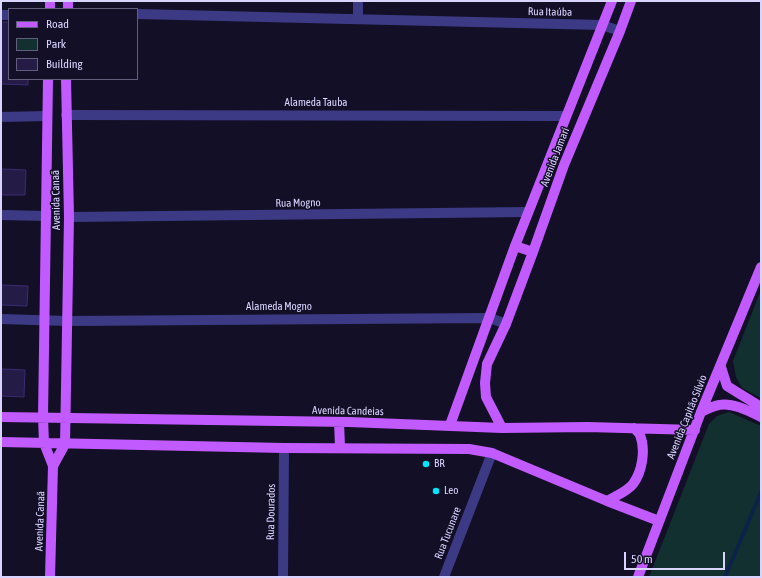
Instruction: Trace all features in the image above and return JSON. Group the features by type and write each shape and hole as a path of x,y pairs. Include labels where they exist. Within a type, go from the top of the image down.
{"main road":[{"name":"Avenida Jamari","path":"450,425 515,246 565,116 612,1"},
{"name":"Avenida Jamari","path":"502,428 486,396 485,383 487,364 506,324 564,165 632,1"},
{"name":"Avenida Canaã","path":"48,80 43,417 44,443 53,466 50,577"},
{"name":"Avenida Canaã","path":"53,466 65,444 69,217 66,80"},
{"path":"515,246 533,252"},
{"name":"Avenida Capitão Silvio","path":"638,577 701,412 761,267"},
{"path":"721,366 727,386 761,407"},
{"path":"701,412 719,405 728,405 761,417"},
{"name":"Avenida Candeias","path":"1,417 339,422 502,428 588,427 694,430"},
{"path":"339,422 340,447"},
{"path":"607,501 629,488 633,484 636,477 642,460 642,452 640,435 634,428"},
{"path":"1,442 284,448 340,447 469,449 492,453 659,521"}],"street":[{"path":"358,1 358,19"},
{"name":"Rua Itaúba","path":"138,14 602,25 620,31"},
{"name":"Alameda Tauba","path":"66,115 565,116"},
{"path":"1,117 48,116"},
{"name":"Rua Mogno","path":"69,217 528,212"},
{"path":"1,215 46,216"},
{"path":"490,318 506,324"},
{"name":"Alameda Mogno","path":"68,321 490,318"},
{"path":"1,319 68,321"},
{"name":"Rua Dourados","path":"283,577 284,448"},
{"name":"Rua Tucunare","path":"444,577 492,453"}],"green space":[{"path":"761,290 761,398 742,388 736,377 733,361"},
{"path":"729,412 761,426 761,577 649,577 709,424 717,416"}],"building":[{"path":"2,22 8,22 8,80 28,80 28,85 1,84"},
{"path":"1,169 26,170 25,195 1,195"},
{"path":"1,285 28,286 27,306 1,305"},
{"path":"1,369 25,370 24,397 1,396"}],"waterway":[{"path":"725,577 761,492"}],"place":[{"name":"BR","path":"426,464"},
{"name":"Leo","path":"436,491"}]}
